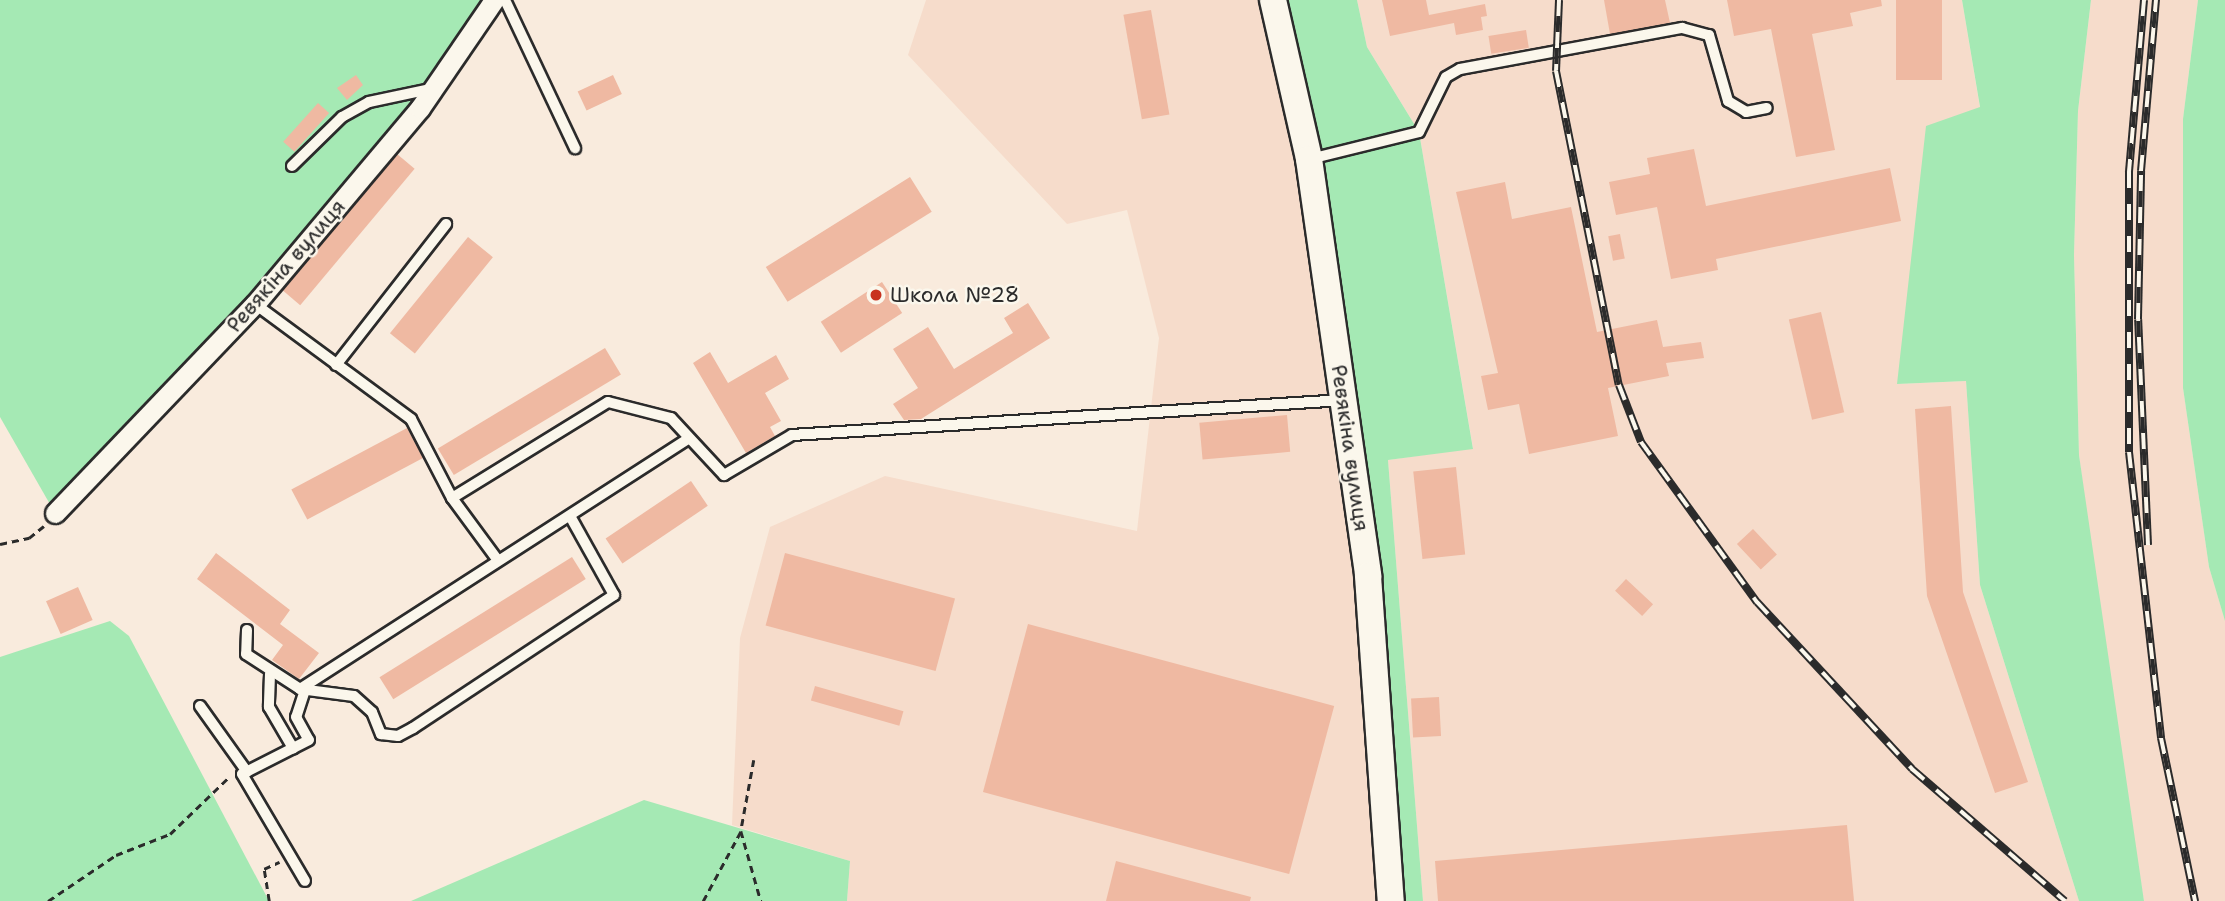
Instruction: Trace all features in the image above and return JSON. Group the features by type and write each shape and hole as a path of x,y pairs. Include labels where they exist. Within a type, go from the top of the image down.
{"street":[{"name":"Ревякіна вулиця","path":"55,513 255,304 434,88 494,0"},
{"name":"Ревякіна вулиця","path":"1273,0 1309,159 1368,576 1391,901"}],"lane":[{"path":"505,0 575,148"},
{"path":"1309,159 1419,132 1446,77 1460,69 1682,28 1709,35 1728,101 1746,112 1767,108"},
{"path":"292,166 369,102 434,88"},
{"path":"336,365 446,224"},
{"path":"255,304 411,419 452,498 497,559"},
{"path":"452,498 608,402 671,418 687,440 724,475 792,435 1343,400"},
{"path":"305,880 242,774 245,769 309,740 296,717 302,689 497,559 570,516 687,440"},
{"path":"247,630 246,654 270,674 302,689 354,696 372,712 381,734 398,736 614,595 570,516"},
{"path":"270,674 269,707 293,748"},
{"path":"200,706 245,769"}],"path":[{"path":"0,544 29,538 55,513"},
{"path":"703,901 741,831 754,760"},
{"path":"49,901 116,855 170,834 245,769"},
{"path":"741,831 761,901"},
{"path":"269,901 264,869 291,855"}],"shaded area":[{"path":"926,0 1273,0 1309,159 1391,901 847,901 850,861 732,825 740,638 770,527 885,476 1137,531 1159,338 1127,210 1067,224 908,55"},
{"path":"1357,0 1962,0 1980,108 1898,384 1966,381 1980,585 2079,901 1423,901 1388,460 1473,448 1419,132 1367,47"},
{"path":"2091,0 2198,0 2183,119 2183,388 2209,567 2225,621 2225,901 2144,901 2109,690 2079,455 2074,255 2078,111"}],"green space":[{"path":"0,0 494,0 364,176 55,513 0,417"},
{"path":"1273,0 1357,0 1367,47 1419,132 1473,449 1388,460 1423,901 1391,901 1368,576"},
{"path":"1962,0 2091,0 2078,111 2074,255 2079,455 2144,901 2079,901 1980,585 1966,381 1897,384 1926,126 1980,107"},
{"path":"2198,0 2225,0 2225,621 2209,567 2183,388 2183,119"},
{"path":"110,621 129,636 269,901 0,901 0,657"},
{"path":"644,800 850,861 847,901 411,901"}],"building":[{"path":"1382,0 1426,0 1429,15 1485,4 1487,16 1481,17 1483,30 1456,35 1454,23 1390,36"},
{"path":"1604,0 1665,0 1670,23 1610,34"},
{"path":"1727,0 1881,0 1882,6 1850,13 1853,26 1812,34 1835,150 1796,157 1771,29 1734,36"},
{"path":"1896,0 1942,0 1942,80 1896,80"},
{"path":"1151,10 1169,114 1142,119 1123,15"},
{"path":"1526,30 1529,48 1491,54 1488,36"},
{"path":"356,75 363,85 347,100 337,88"},
{"path":"613,75 622,94 587,111 578,91"},
{"path":"318,103 329,113 294,152 283,142"},
{"path":"1694,149 1706,206 1890,168 1901,221 1716,259 1718,270 1671,279 1657,207 1616,215 1609,182 1650,174 1647,158"},
{"path":"397,154 415,169 300,305 283,290"},
{"path":"910,177 932,212 788,302 766,267"},
{"path":"1505,182 1512,219 1571,207 1597,332 1657,320 1663,347 1701,342 1704,358 1666,363 1669,376 1608,388 1618,436 1529,454 1519,404 1488,410 1481,376 1498,373 1456,192"},
{"path":"1620,234 1625,259 1613,261 1608,236"},
{"path":"468,237 493,257 415,354 390,333"},
{"path":"882,282 902,313 841,353 821,322"},
{"path":"1028,303 1050,338 921,419 904,420 893,404 918,388 893,349 928,327 954,369 1013,333 1004,318"},
{"path":"1821,312 1844,412 1812,420 1789,319"},
{"path":"605,348 621,375 454,475 438,448"},
{"path":"710,352 728,383 776,355 789,379 765,393 781,421 770,427 775,436 746,453 693,363"},
{"path":"1951,406 1963,592 2028,782 1995,793 1927,596 1915,409"},
{"path":"1287,415 1290,452 1203,460 1199,423"},
{"path":"407,428 423,458 307,520 291,490"},
{"path":"1456,467 1465,555 1422,559 1413,471"},
{"path":"691,481 708,506 622,563 606,539"},
{"path":"1753,529 1777,555 1761,570 1737,544"},
{"path":"216,553 290,610 280,624 319,653 299,679 272,660 283,645 197,579"},
{"path":"785,553 955,599 936,671 766,625"},
{"path":"572,557 586,579 393,699 379,677"},
{"path":"1626,579 1653,604 1642,616 1615,591"},
{"path":"78,587 93,620 61,634 46,601"},
{"path":"1028,624 1334,706 1289,874 983,792"},
{"path":"815,686 903,711 899,726 811,700"},
{"path":"1439,697 1441,736 1413,737 1411,698"},
{"path":"1847,825 1854,901 1438,901 1435,861"},
{"path":"1116,861 1251,897 1250,901 1106,901"}],"railway":[{"path":"1559,0 1556,71 1619,385 1641,442 1757,602 1912,769 2065,901"},
{"path":"2144,0 2129,172 2129,452 2161,738 2195,901"},
{"path":"2148,545 2138,319 2141,171 2156,0"}],"place":[{"name":"Школа №28","path":"876,295"}]}
